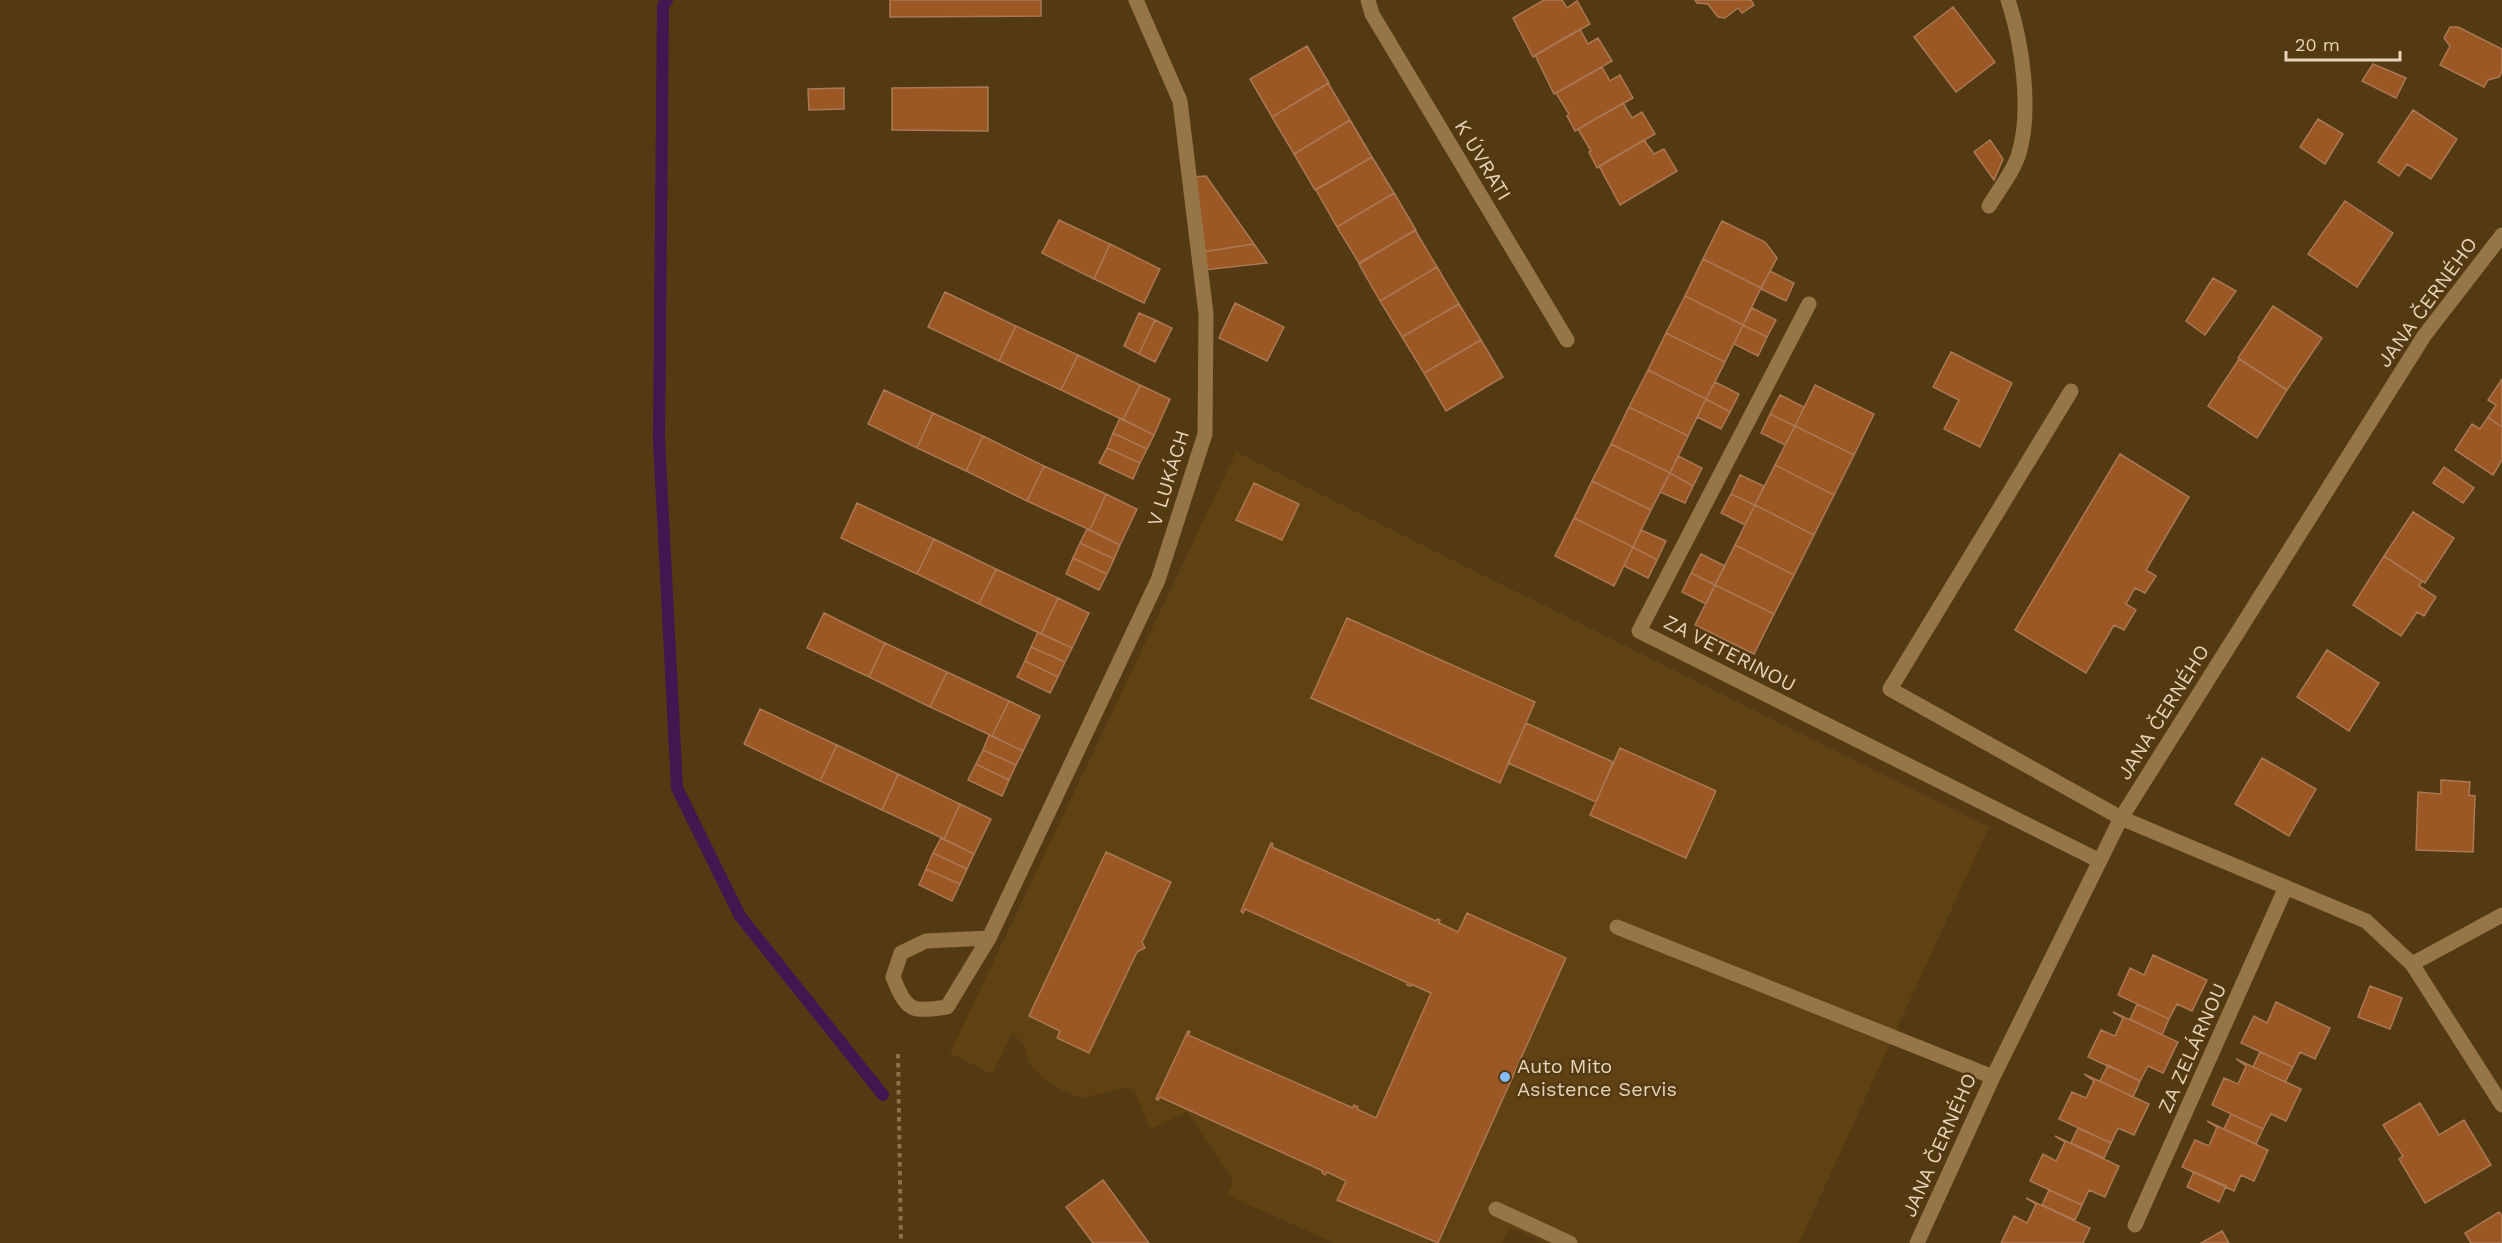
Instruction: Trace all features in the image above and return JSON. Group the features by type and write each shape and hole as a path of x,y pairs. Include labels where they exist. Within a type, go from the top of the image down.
{"street":[{"name":"V LUKÁCH","path":"989,938 926,941 901,953 893,977 902,1000 919,1011 947,1007 989,938 1158,579 1205,434 1206,314 1180,101 1136,0"},
{"name":"K ÚVRATI","path":"1368,0 1372,14 1567,340"},
{"path":"1989,206 2019,154 2024,111 2023,66 2018,30 2008,0"},
{"name":"JANA ČERNÉHO","path":"1917,1243 1993,1077 2121,818 2424,336 2502,235"},
{"name":"ZA VETERINOU","path":"1809,304 1639,631 2100,861"},
{"path":"2071,391 1890,689 2121,818 2367,921 2412,964 2502,1105"},
{"name":"ZA ZELÁRNOU","path":"2135,1226 2286,887"},
{"path":"2412,964 2502,915"},
{"path":"1617,927 1993,1077"},
{"path":"1496,1209 1570,1243"}],"path":[{"path":"897,1054 901,1243"}],"shaded area":[{"path":"1236,452 1989,827 1799,1243 1544,1243 1510,1227 1502,1243 1334,1243 1227,1195 1233,1181 1187,1112 1150,1129 1134,1090 1127,1088 1080,1098 1061,1090 1047,1082 1028,1063 1024,1044 1012,1034 992,1074 950,1053"}],"building":[{"path":"890,0 1041,0 1041,16 890,17"},
{"path":"1544,0 1562,0 1567,8 1577,1 1590,24 1533,57 1513,18"},
{"path":"1695,0 1751,0 1754,5 1742,13 1738,8 1725,18 1718,17 1708,4 1697,3"},
{"path":"1953,7 1995,62 1956,92 1914,37"},
{"path":"2450,27 2458,27 2502,49 2502,71 2499,77 2488,80 2484,87 2440,65 2450,46 2444,38"},
{"path":"1580,29 1588,44 1598,38 1612,61 1554,94 1535,55"},
{"path":"1307,46 1329,83 1272,117 1250,79"},
{"path":"2373,64 2406,78 2396,98 2362,81"},
{"path":"1602,67 1610,81 1620,75 1633,98 1575,131 1567,116 1569,114 1556,93"},
{"path":"1328,83 1350,120 1294,154 1272,117"},
{"path":"988,87 988,131 892,130 892,88"},
{"path":"844,88 844,109 809,110 808,89"},
{"path":"1623,103 1632,118 1642,112 1655,134 1597,168 1589,152 1591,151 1578,129"},
{"path":"2413,110 2457,139 2431,179 2407,164 2399,176 2378,162"},
{"path":"2318,119 2343,134 2325,164 2300,147"},
{"path":"1350,120 1372,157 1315,190 1294,154"},
{"path":"1644,140 1654,154 1664,149 1677,171 1620,205 1599,166"},
{"path":"1990,140 2003,159 1994,180 1974,152"},
{"path":"1372,157 1394,193 1337,227 1316,190"},
{"path":"1206,176 1254,244 1202,252 1192,177"},
{"path":"1394,193 1416,230 1359,263 1337,227"},
{"path":"2345,201 2393,233 2357,287 2308,254"},
{"path":"1059,220 1110,244 1094,279 1042,253"},
{"path":"1722,221 1765,242 1777,258 1761,288 1703,259"},
{"path":"1415,230 1437,267 1380,301 1359,264"},
{"path":"1110,244 1160,269 1144,303 1094,279"},
{"path":"1254,244 1267,263 1204,270 1202,252"},
{"path":"1703,259 1761,288 1743,325 1685,296"},
{"path":"1437,267 1459,304 1402,337 1380,301"},
{"path":"1770,271 1794,283 1786,301 1761,289"},
{"path":"2213,278 2236,291 2205,335 2186,321"},
{"path":"945,292 1016,326 999,361 928,327"},
{"path":"1685,296 1743,325 1725,362 1666,333"},
{"path":"1235,303 1284,327 1267,361 1219,338"},
{"path":"1459,304 1481,340 1424,373 1402,337"},
{"path":"2273,306 2322,338 2287,390 2238,358"},
{"path":"1752,308 1776,320 1767,337 1743,325"},
{"path":"1139,313 1155,320 1139,354 1124,346"},
{"path":"1155,320 1172,328 1155,362 1139,354"},
{"path":"1743,325 1767,337 1758,356 1734,344"},
{"path":"1016,326 1078,355 1061,390 999,361"},
{"path":"1666,333 1725,362 1706,399 1648,370"},
{"path":"1481,340 1503,377 1446,411 1424,373"},
{"path":"1951,352 2012,383 1980,447 1944,429 1959,400 1933,387"},
{"path":"1078,355 1140,385 1123,420 1061,390"},
{"path":"2239,359 2287,390 2257,438 2208,406"},
{"path":"1648,370 1706,399 1688,436 1629,407"},
{"path":"2502,379 2502,427 2488,417 2496,405 2488,400"},
{"path":"1715,382 1739,394 1730,412 1706,399"},
{"path":"1140,385 1170,399 1154,435 1123,420"},
{"path":"1815,385 1874,414 1854,455 1795,426"},
{"path":"884,390 933,413 917,448 868,424"},
{"path":"1780,395 1804,407 1795,426 1770,414"},
{"path":"1706,399 1730,412 1721,429 1697,417"},
{"path":"1629,407 1688,436 1670,473 1611,444"},
{"path":"933,413 983,436 966,471 917,448"},
{"path":"1770,414 1795,426 1785,445 1761,433"},
{"path":"2488,417 2502,427 2502,460 2493,475 2455,450 2472,424 2480,429"},
{"path":"1120,418 1154,435 1147,449 1113,433"},
{"path":"1795,426 1854,455 1834,495 1775,465"},
{"path":"1113,433 1147,449 1140,463 1107,448"},
{"path":"983,436 1044,466 1027,501 966,471"},
{"path":"1611,444 1670,473 1651,510 1592,481"},
{"path":"1107,448 1140,463 1133,479 1099,463"},
{"path":"2120,454 2189,497 2146,570 2156,576 2145,593 2135,588 2126,604 2136,610 2124,630 2114,625 2086,673 2015,630"},
{"path":"1678,456 1702,468 1693,486 1670,473"},
{"path":"1775,465 1834,495 1814,535 1755,505"},
{"path":"1044,466 1106,494 1090,530 1027,501"},
{"path":"2444,467 2474,488 2463,503 2433,483"},
{"path":"1670,473 1693,486 1685,503 1660,492"},
{"path":"1740,475 1764,486 1755,505 1731,494"},
{"path":"1592,481 1651,510 1633,547 1574,518"},
{"path":"1254,483 1299,504 1282,540 1236,520"},
{"path":"1106,494 1137,509 1120,545 1090,530"},
{"path":"1731,494 1755,505 1745,525 1721,513"},
{"path":"857,503 934,539 917,574 841,538"},
{"path":"1755,505 1814,535 1794,575 1735,545"},
{"path":"2413,512 2454,538 2425,583 2384,556"},
{"path":"1574,518 1633,547 1614,586 1555,556"},
{"path":"1087,529 1120,545 1114,559 1080,543"},
{"path":"1641,530 1666,541 1657,560 1633,547"},
{"path":"934,539 996,569 979,604 917,574"},
{"path":"1080,543 1114,559 1107,574 1073,558"},
{"path":"1735,545 1794,575 1774,614 1715,585"},
{"path":"1633,547 1657,560 1648,578 1624,566"},
{"path":"1701,554 1725,566 1715,585 1691,573"},
{"path":"2384,556 2422,581 2419,586 2436,597 2424,616 2417,612 2401,636 2353,605"},
{"path":"1073,558 1107,574 1099,590 1066,574"},
{"path":"996,569 1058,598 1041,634 979,604"},
{"path":"1691,573 1715,585 1706,604 1682,592"},
{"path":"1715,585 1774,614 1754,654 1695,625"},
{"path":"1058,598 1089,613 1072,648 1041,634"},
{"path":"824,613 885,643 869,677 807,648"},
{"path":"1347,618 1535,702 1500,783 1311,698"},
{"path":"1038,632 1072,648 1065,662 1031,647"},
{"path":"885,643 947,672 930,707 869,677"},
{"path":"1031,647 1065,662 1058,677 1025,661"},
{"path":"2327,650 2379,683 2349,731 2297,697"},
{"path":"1025,661 1058,677 1050,693 1017,677"},
{"path":"947,672 1009,701 992,736 930,707"},
{"path":"1009,701 1040,716 1023,751 992,736"},
{"path":"760,709 837,745 820,781 744,744"},
{"path":"1526,723 1613,762 1596,802 1508,763"},
{"path":"989,735 1023,751 1016,765 983,750"},
{"path":"837,745 898,774 882,810 820,781"},
{"path":"1620,748 1716,791 1686,858 1590,815"},
{"path":"983,750 1016,765 1009,780 976,764"},
{"path":"2262,758 2316,789 2289,836 2235,804"},
{"path":"976,764 1009,780 1002,796 968,780"},
{"path":"898,774 960,804 944,839 882,810"},
{"path":"2441,780 2470,782 2469,795 2475,796 2473,852 2416,850 2418,792 2441,794"},
{"path":"960,804 991,819 974,854 944,839"},
{"path":"941,838 974,854 967,869 933,853"},
{"path":"1271,843 1272,847 1436,921 1440,920 1439,923 1458,932 1467,913 1566,958 1438,1243 1337,1200 1346,1181 1327,1172 1325,1175 1323,1171 1160,1097 1156,1099 1188,1031 1190,1032 1188,1035 1353,1108 1354,1105 1358,1107 1357,1109 1376,1118 1431,993 1411,984 1411,986 1407,985 1408,983 1245,909 1243,913 1241,911"},
{"path":"1106,852 1171,882 1142,942 1145,948 1137,952 1089,1053 1057,1038 1060,1031 1029,1016"},
{"path":"933,853 967,869 960,884 926,869"},
{"path":"926,869 960,884 952,901 919,885"},
{"path":"2153,955 2207,980 2192,1011 2177,1004 2169,1019 2118,995 2130,968 2144,975"},
{"path":"2370,986 2402,998 2390,1029 2358,1017"},
{"path":"2276,1002 2330,1028 2315,1059 2300,1052 2293,1067 2241,1043 2254,1016 2267,1023"},
{"path":"2137,1004 2169,1019 2162,1035 2130,1019"},
{"path":"2113,1012 2178,1042 2163,1073 2148,1066 2140,1081 2088,1057 2101,1030 2115,1036 2123,1018"},
{"path":"2260,1052 2293,1067 2285,1082 2253,1067"},
{"path":"2236,1059 2301,1089 2286,1121 2271,1114 2263,1129 2212,1105 2224,1078 2238,1084 2246,1066"},
{"path":"2108,1065 2140,1081 2133,1097 2100,1081"},
{"path":"2084,1074 2149,1104 2134,1135 2118,1128 2111,1143 2059,1119 2072,1092 2086,1098 2094,1081"},
{"path":"2420,1103 2439,1135 2464,1120 2491,1165 2425,1203 2399,1159 2403,1156 2383,1125"},
{"path":"2231,1114 2263,1129 2256,1144 2224,1129"},
{"path":"2207,1121 2268,1150 2254,1181 2241,1175 2234,1191 2182,1167 2195,1140 2209,1146 2217,1127"},
{"path":"2078,1128 2111,1143 2104,1158 2071,1143"},
{"path":"2055,1136 2119,1166 2105,1197 2089,1190 2082,1205 2030,1181 2043,1154 2056,1161 2065,1142"},
{"path":"2194,1172 2226,1186 2219,1202 2187,1187"},
{"path":"1103,1180 1149,1243 1093,1243 1066,1207"},
{"path":"2049,1190 2082,1205 2075,1220 2042,1205"},
{"path":"2026,1198 2090,1228 2083,1243 2001,1243 2014,1216 2027,1223 2036,1204"},
{"path":"2499,1212 2502,1216 2502,1243 2471,1243 2465,1233"},
{"path":"2222,1231 2229,1243 2201,1243"}],"waterway":[{"path":"667,0 663,6 659,440 677,788 740,916 883,1095"}],"place":[{"name":"Auto Mito Asistence Servis","path":"1505,1077"}]}
